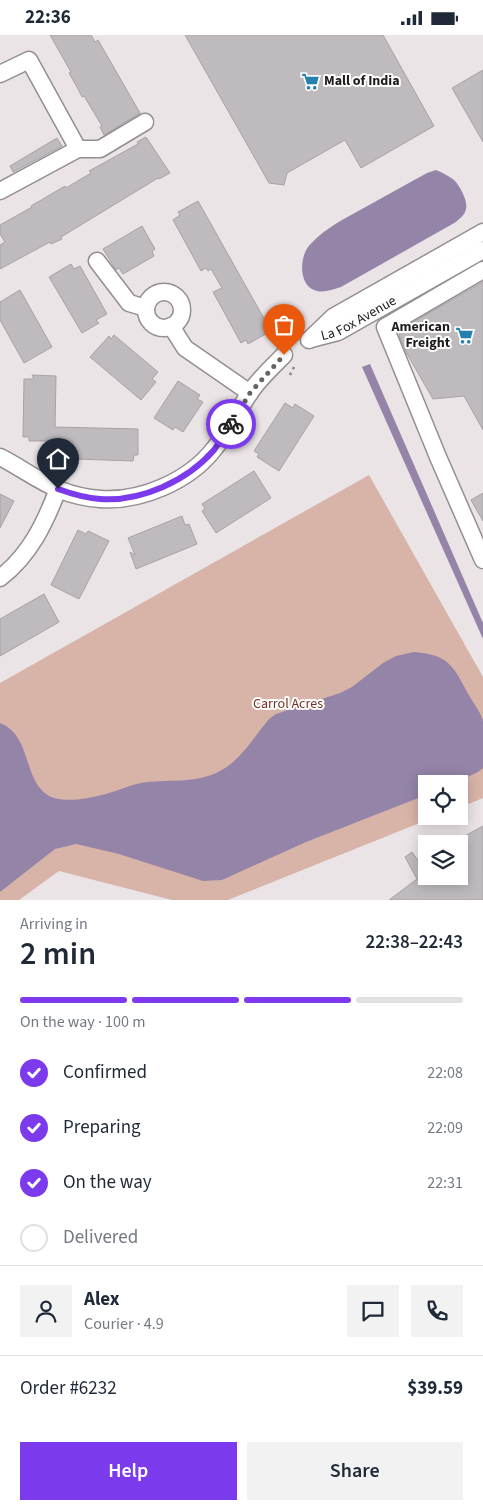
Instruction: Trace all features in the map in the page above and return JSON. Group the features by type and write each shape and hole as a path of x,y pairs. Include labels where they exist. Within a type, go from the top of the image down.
{"street":[{"path":"0,74 29,60 78,149"},
{"path":"0,191 78,149 100,149 145,122"},
{"name":"La Fox Avenue","path":"483,232 333,317 308,340 338,332 483,250"},
{"path":"97,261 129,303 146,308"},
{"path":"483,270 385,327 438,457 483,560"},
{"path":"169,293 174,296 181,306 182,312 180,318 172,327 161,328 151,323 146,313 146,308 152,297 157,294 169,293"},
{"path":"172,327 185,347 250,393"},
{"path":"0,457 45,483 85,498 117,499 134,496 169,484 198,465 213,450 224,436 250,393 284,355"},
{"path":"0,578 17,563 32,544 58,489"}],"green space":[{"name":"Carrol Acres","path":"369,475 483,677 483,798 468,804 468,775 418,775 418,824 228,900 172,900 59,871 19,900 0,900 0,683"}],"shaded area":[{"path":"436,170 454,180 465,198 465,211 456,222 341,287 329,291 317,291 307,284 302,272 303,259 308,247 320,235 342,220 427,173"},
{"path":"370,364 483,623 483,639 362,367"},
{"path":"414,652 436,656 450,664 455,670 483,721 483,768 478,772 468,777 468,775 418,775 418,798 306,842 222,880 203,881 119,854 76,844 55,849 0,892 0,723 10,729 17,737 33,777 46,794 68,800 86,798 141,783 202,778 220,771 247,748 269,719 276,714 340,693 352,687 383,663 396,656"}],"building":[{"path":"50,35 91,35 95,42 98,40 140,113 104,135 100,127 102,126 84,96 82,97 69,73 71,72"},
{"name":"Mall of India","path":"185,35 383,35 434,126 361,168 345,140 287,173 284,185 269,183"},
{"path":"483,70 483,142 452,88"},
{"path":"146,137 170,173 158,178 61,237 62,239 51,244 50,242 0,269 0,245 5,242 0,234 0,225 65,186 66,188 91,173 89,171 138,144 137,142"},
{"path":"57,138 62,146 13,172 10,166"},
{"path":"198,201 271,331 248,344 246,340 241,343 213,292 222,288 211,269 208,271 206,268 201,271 173,220 180,215 178,212"},
{"path":"142,226 155,249 152,251 154,256 123,274 119,268 116,270 103,249"},
{"path":"71,264 74,269 80,266 107,314 96,320 99,323 82,333 49,277"},
{"path":"483,282 483,430 464,396 433,399 406,352 399,335 401,329"},
{"path":"20,290 52,347 24,363 0,320 0,302"},
{"path":"114,335 158,372 152,379 156,382 141,400 90,357 109,336 111,339"},
{"path":"32,375 56,376 55,427 138,429 138,455 134,455 133,461 76,459 76,452 72,452 72,441 29,441 29,437 23,437 24,379 34,379"},
{"path":"178,381 200,395 197,399 203,402 183,432 175,427 173,430 154,418"},
{"path":"285,403 293,408 295,404 314,416 279,471 257,457 259,454 254,451"},
{"path":"254,471 271,498 216,533 202,511 205,509 202,504"},
{"path":"483,493 483,521 471,500"},
{"path":"0,494 14,501 0,528"},
{"path":"182,516 185,525 189,524 197,544 136,569 130,552 135,555 128,538"},
{"path":"78,530 86,534 88,531 109,541 79,599 51,585"},
{"path":"44,594 59,622 0,656 0,619"},
{"path":"483,826 483,900 389,900 417,879 405,857 412,852 418,861 418,885 468,885 468,835 466,835"}],"way so far":[{"path":"231,424 260,379 284,355"}],"place":[{"name":"Mall of India","path":"310,81"},
{"name":"American Freight","path":"464,335"}],"route":[{"path":"58,489 85,498 101,499 117,499 151,491 169,484 198,465 213,450 231,424"}]}
